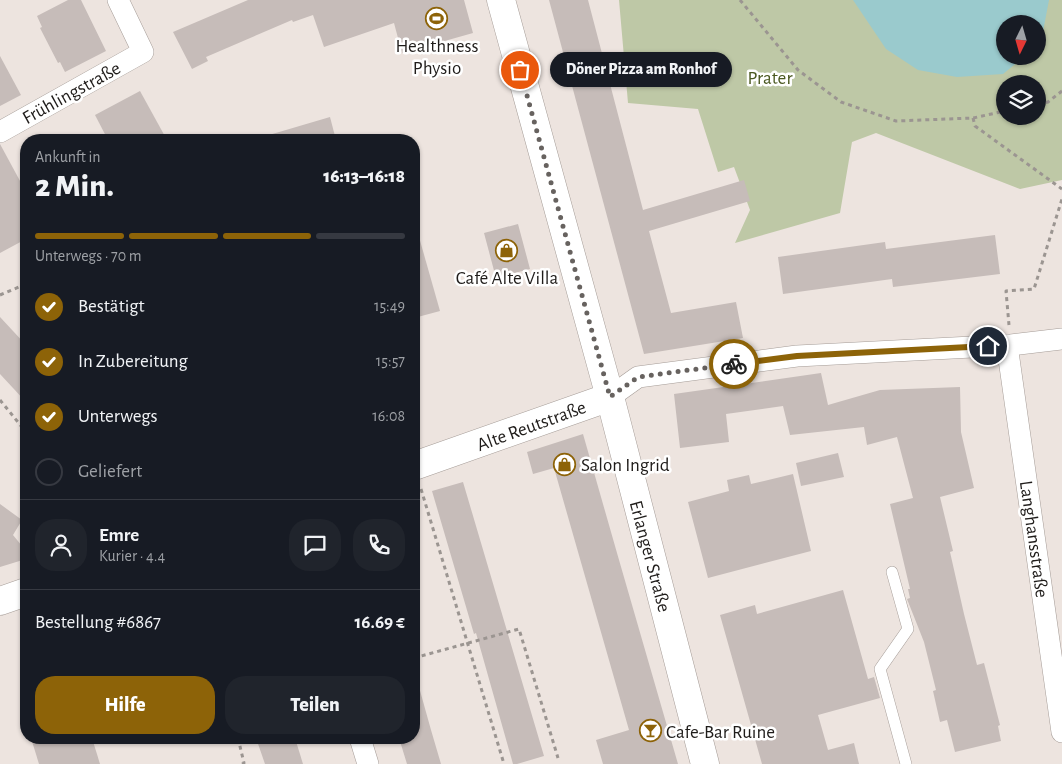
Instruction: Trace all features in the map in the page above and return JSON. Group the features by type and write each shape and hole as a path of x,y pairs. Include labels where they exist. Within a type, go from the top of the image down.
{"main road":[{"name":"Erlanger Straße","path":"501,0 610,397 705,764"},
{"name":"Alte Reutstraße","path":"420,464 610,397"},
{"path":"0,601 20,594"}],"street":[{"name":"Frühlingstraße","path":"0,132 143,52 118,0"},
{"name":"Alte Reutstraße","path":"610,397 638,377 797,356 1009,345 1062,340"},
{"name":"Langhansstraße","path":"1009,345 1062,732"},
{"path":"362,744 368,764"}],"lane":[{"path":"892,572 908,629 880,669 906,764"}],"path":[{"path":"740,0 798,70 841,102 896,121 973,118 996,113"},
{"path":"1046,102 1062,91"},
{"path":"973,118 974,126 1062,189"},
{"path":"1009,345 1006,291 1034,289 1062,199"},
{"path":"0,295 20,287"},
{"path":"0,400 20,425"},
{"path":"420,486 504,764"},
{"path":"420,656 519,629 558,758"},
{"path":"239,744 244,763 242,764"}],"green space":[{"name":"Prater","path":"619,0 1062,0 1062,180 1020,189 876,133 852,142 840,213 735,243 750,210 734,167 718,172 698,109 628,103"}],"water":[{"path":"853,0 1049,0 1046,16 996,15 996,65 1014,65 1003,74 957,77 918,70 886,49"}],"building":[{"path":"68,0 81,0 106,51 65,72 60,62 58,63 40,28 42,27 37,16"},
{"path":"248,0 464,0 473,33 402,53 394,23 324,47 313,15 293,22 292,20 206,57 208,61 192,69 173,32"},
{"path":"549,0 588,0 643,210 744,180 750,201 649,231 671,313 736,302 743,338 644,354"},
{"path":"0,56 21,95 0,106"},
{"path":"140,91 164,134 105,134 95,115"},
{"path":"330,117 334,134 272,134"},
{"path":"0,144 20,181 20,242 0,253"},
{"name":"Café Alte Villa","path":"518,224 530,269 496,278 484,233"},
{"path":"995,235 1000,274 893,287 892,279 783,294 778,257 885,242 886,249"},
{"path":"420,241 440,311 420,316"},
{"path":"0,317 20,339 20,396 0,374"},
{"path":"821,373 828,405 880,390 960,387 961,432 974,488 940,497 953,551 950,552 964,614 977,665 984,663 1000,725 998,726 1001,741 955,752 947,720 940,722 933,691 936,690 924,642 907,599 910,598 908,589 910,589 890,504 913,498 897,437 867,445 864,427 790,435 783,406 726,414 729,442 680,448 674,394"},
{"path":"583,434 678,764 603,764 596,740 629,730 554,468 533,474 527,452"},
{"path":"838,453 844,477 801,486 796,463"},
{"path":"793,474 811,551 708,578 688,502 729,491 727,480 749,475 751,484"},
{"path":"463,482 544,756 517,764 513,764 476,633 474,634 432,491"},
{"path":"0,504 20,519 20,523 13,535 20,544 20,561 0,567"},
{"path":"843,590 868,679 874,677 880,698 818,715 828,750 854,743 859,764 762,764 720,615 755,605 757,614"},
{"path":"420,690 441,764 407,764 401,744 420,744"},
{"path":"33,744 94,744 100,764 39,764"},
{"path":"258,744 297,744 303,764 265,764"}],"way so far":[{"path":"520,70 610,397 638,377 734,364"}],"place":[{"name":"Healthness Physio","path":"437,19"},
{"name":"Döner Pizza am Ronhof","path":"520,70"},
{"name":"Café Alte Villa","path":"507,251"},
{"name":"Salon Ingrid","path":"565,464"},
{"name":"Cafe-Bar Ruine","path":"650,731"}],"route":[{"path":"734,364 797,356 988,346"}]}
